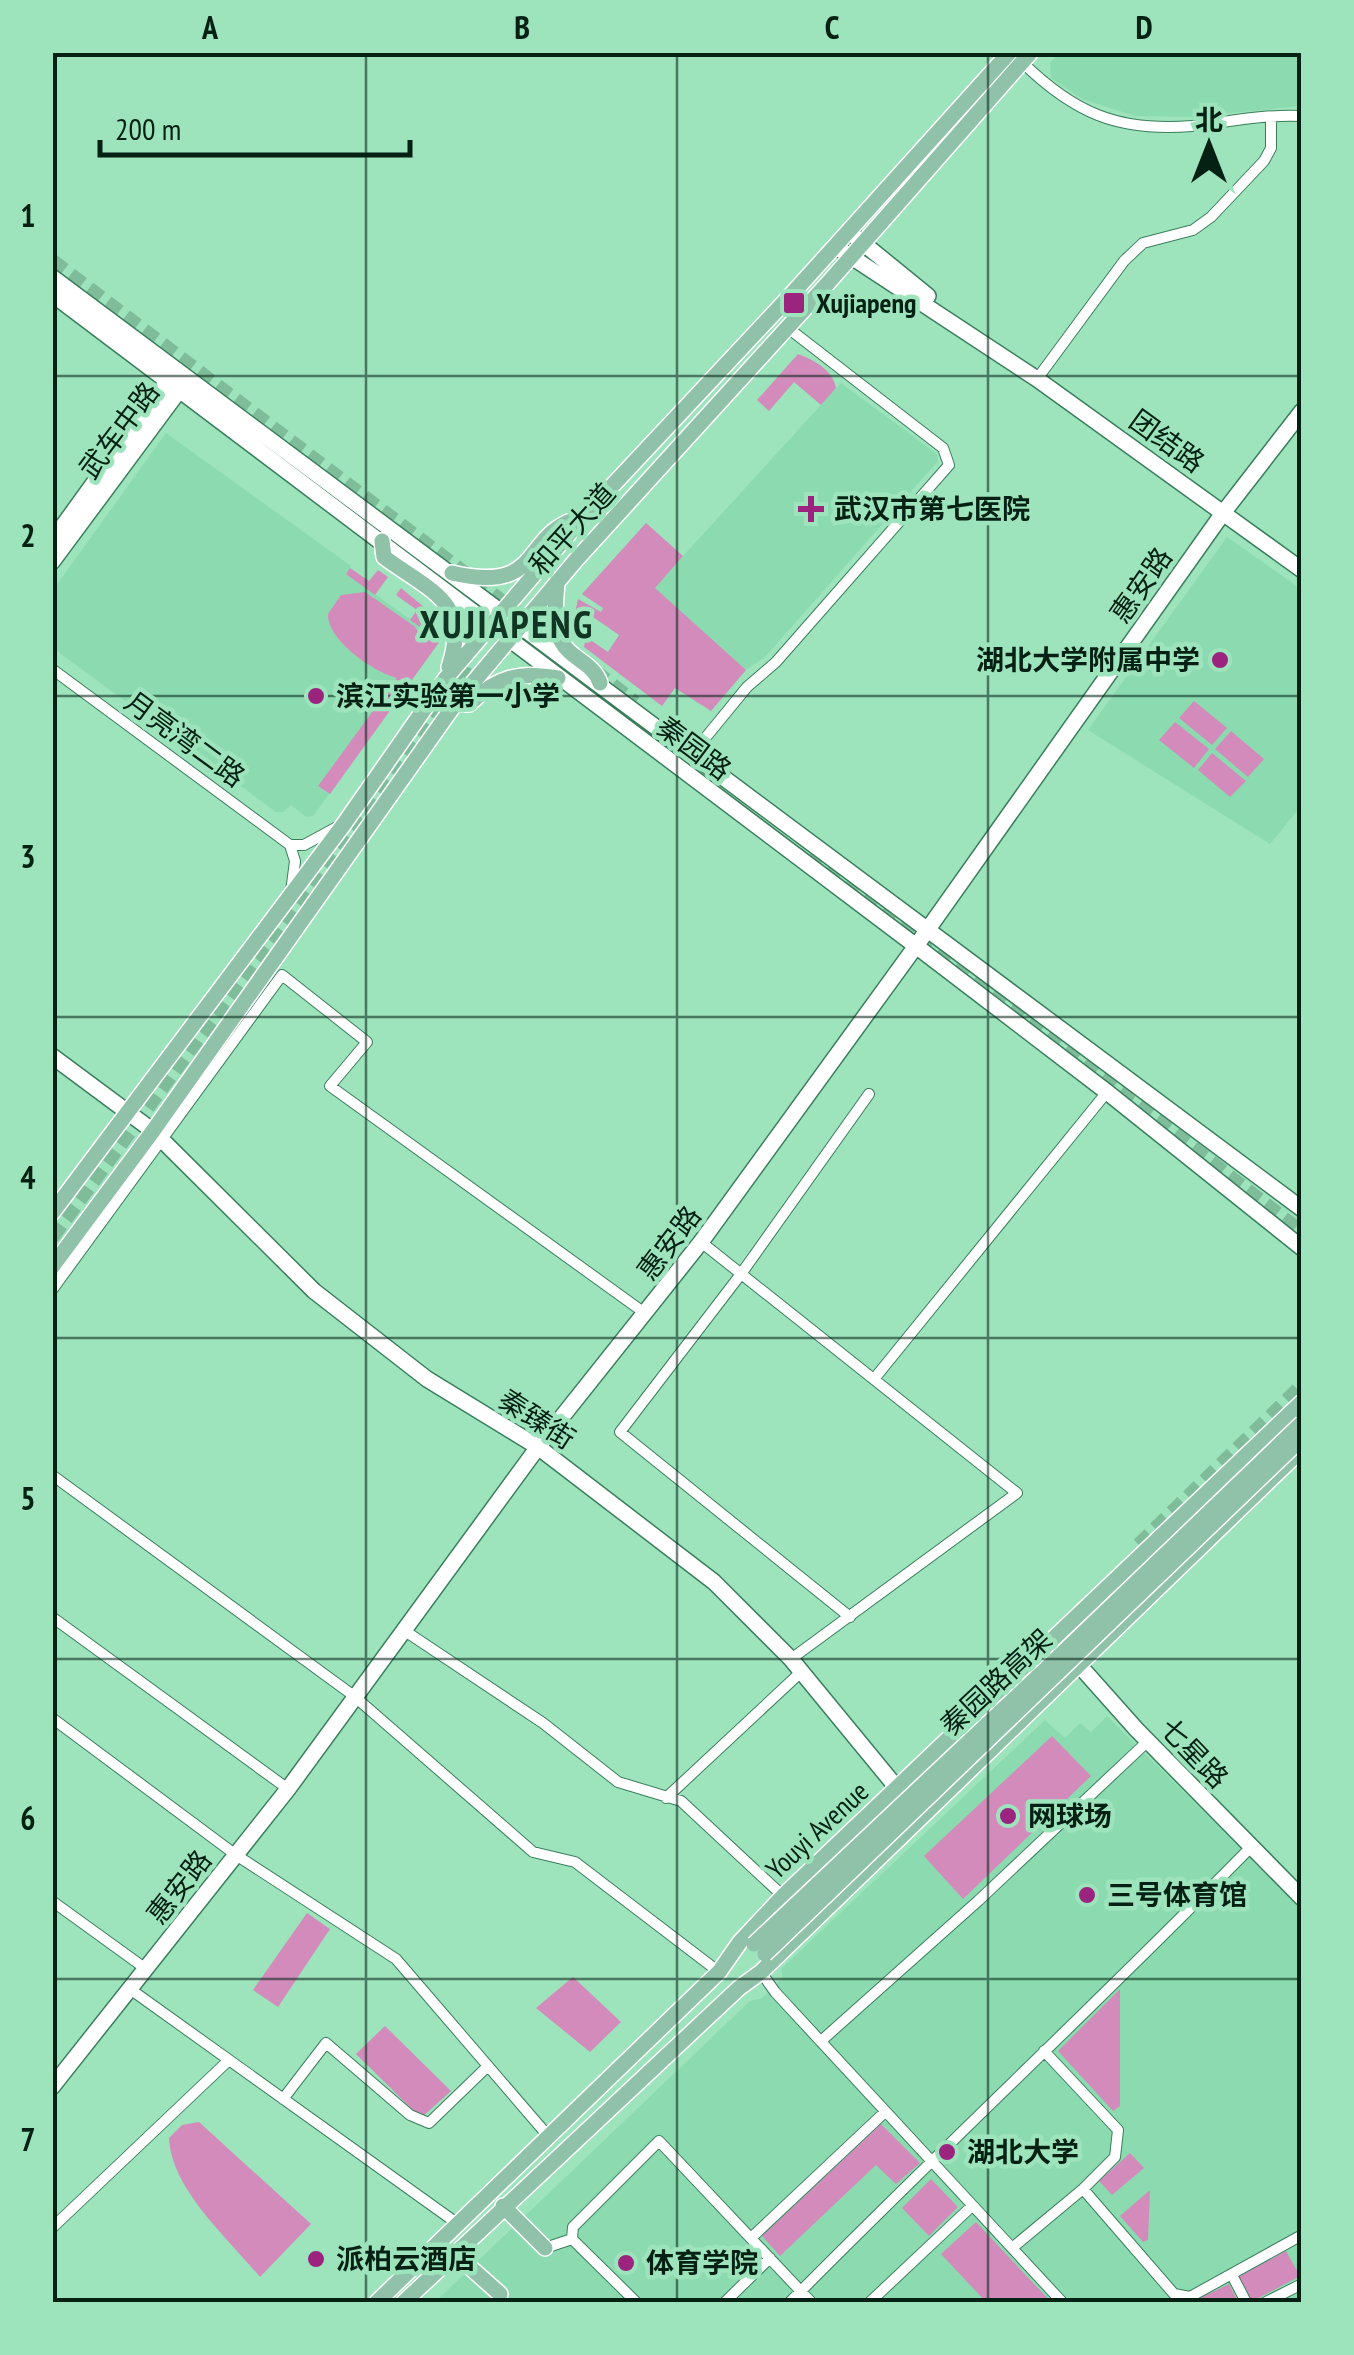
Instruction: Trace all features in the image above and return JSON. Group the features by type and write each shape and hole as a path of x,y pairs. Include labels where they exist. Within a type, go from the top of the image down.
{"main road":[{"name":"和平大道","path":"52,1213 344,824 446,678 502,611 583,517 848,231 1021,56"},
{"name":"和平大道","path":"52,1268 158,1136 455,704 557,582 863,244 1021,56"},
{"path":"452,573 480,578 510,575 562,522 583,517"},
{"path":"382,542 384,557 452,612 458,631 457,645 446,678"},
{"path":"557,582 556,622 560,639 597,673 600,683"},
{"path":"455,704 468,704 484,689 507,677 527,674 558,678"},
{"name":"Youyi Avenue","path":"377,2302 719,1972 740,1942 783,1896 1302,1402"},
{"name":"秦园路高架","path":"738,1988 760,1949 1302,1422"},
{"name":"秦园路高架","path":"719,1972 760,1949 1302,1438"},
{"path":"404,2302 738,1988 761,1972 1302,1449"},
{"path":"1109,1586 1139,1545"},
{"path":"503,2206 545,2248"},
{"path":"454,2253 498,2298"}],"street":[{"path":"1021,56 1053,93 1094,114 1127,125 1192,126 1302,116"},
{"path":"1037,379 1124,261 1143,242 1193,230 1202,224 1264,160 1271,148 1271,116"},
{"name":"团结路","path":"848,231 1002,355"},
{"name":"团结路","path":"835,246 1037,379 1302,570"},
{"name":"秦园路","path":"52,277 507,640 1107,1092 1302,1248"},
{"name":"秦园路","path":"52,294 179,378 452,573 1302,1209"},
{"path":"693,753 747,687 776,662 949,465 943,448 788,328"},
{"name":"武车中路","path":"52,541 179,378"},
{"name":"武车中路","path":"52,562 179,378"},
{"name":"惠安路","path":"52,2087 288,1789 538,1447 701,1242 1223,513 1302,411"},
{"name":"月亮湾二路","path":"52,669 290,845"},
{"path":"291,894 295,860 290,845 304,845 344,824"},
{"path":"52,1290 158,1136 282,975 368,1042 330,1086 646,1315"},
{"name":"秦臻街","path":"52,1056 158,1136 327,1303 428,1379 538,1447 696,1567 796,1666 897,1788"},
{"path":"874,1379 1107,1092"},
{"path":"850,1616 620,1432 742,1274 869,1094"},
{"path":"666,1798 850,1616 1017,1493 701,1242"},
{"path":"52,1475 354,1696 533,1852 575,1862 719,1972"},
{"path":"52,1617 288,1789"},
{"path":"405,1631 543,1723 618,1782 681,1800 783,1896"},
{"name":"七星路","path":"1056,1638 1148,1741 1302,1898"},
{"path":"52,1718 236,1855 396,1959 549,2137"},
{"path":"820,2041 978,1902 1148,1741"},
{"path":"790,2302 1252,1847"},
{"path":"52,1901 146,1969"},
{"path":"761,1972 1062,2302"},
{"path":"130,1989 458,2224"},
{"path":"283,2099 326,2043 410,2115 429,2123 488,2066"},
{"path":"1012,2248 1083,2190 1115,2157 1118,2130 1044,2051"},
{"path":"52,2228 229,2060"},
{"path":"751,2238 885,2112"},
{"path":"572,2239 573,2228 659,2141 811,2302"},
{"path":"1083,2190 1174,2294 1190,2297 1302,2235"},
{"path":"870,2302 972,2206"},
{"path":"545,2248 572,2239"},
{"path":"572,2239 636,2302"},
{"path":"725,2302 770,2258"},
{"path":"1232,2275 1246,2302"},
{"path":"1266,2302 1302,2284"},
{"path":"1164,2302 1174,2294"}],"shaded area":[{"path":"1059,53 1301,53 1301,106 1193,117 1135,116 1082,99 1051,78 1050,63"},
{"path":"798,354 827,371 836,388 821,405 794,382 769,411 757,400"},
{"name":"武汉市第七医院","path":"841,383 937,454 938,461 765,657 746,670 654,588"},
{"path":"166,433 351,566 347,574 440,641 313,816 306,817 291,805 276,812 53,648 53,590"},
{"path":"646,523 683,556 655,588 746,670 711,711 675,688 662,706 584,647 586,637 608,652 619,635 593,617 587,625 575,613 578,599 601,612 603,608 582,594"},
{"name":"湖北大学附属中学","path":"1227,537 1301,589 1301,806 1270,844 1088,730"},
{"path":"350,568 369,581 378,570 388,577 375,595 346,574"},
{"path":"401,588 436,617 440,641 330,794 318,786 397,678 353,654 335,634 328,614 341,595 365,592 414,626 424,640 429,633 410,620 417,610 396,595"},
{"path":"1194,701 1227,728 1212,745 1179,718"},
{"path":"1175,722 1209,749 1194,768 1159,740"},
{"path":"1231,731 1264,759 1248,777 1215,749"},
{"path":"1212,753 1246,781 1230,797 1198,770"},
{"name":"湖北大学","path":"1107,1716 1301,1908 1301,2302 435,2302 750,2001 762,1998 782,1978 782,1968 1045,1720 1065,1738 1080,1723 1091,1732"},
{"name":"网球场","path":"1052,1736 1091,1776 963,1899 924,1856"},
{"path":"307,1913 330,1929 278,2007 253,1990"},
{"path":"573,1977 621,2022 590,2052 536,2008"},
{"path":"1120,1989 1120,2106 1113,2111 1058,2051"},
{"path":"385,2026 451,2091 421,2118 356,2054"},
{"path":"199,2122 311,2224 260,2277 190,2194 172,2157 169,2138 182,2125"},
{"path":"881,2124 920,2163 896,2184 876,2165 780,2256 762,2236"},
{"path":"1130,2153 1144,2168 1112,2195 1099,2181"},
{"path":"931,2179 958,2207 929,2236 902,2208"},
{"path":"1150,2190 1148,2240 1143,2242 1120,2216"},
{"path":"976,2222 1051,2302 986,2302 941,2254"},
{"path":"1286,2251 1300,2276 1251,2302 1238,2277"},
{"path":"1229,2284 1238,2302 1192,2302"}],"tunnel":[{"path":"52,261 567,651"},
{"path":"52,1237 454,690 466,659 469,629 462,601 444,573"},
{"path":"594,671 635,703"},
{"path":"811,852 1302,1233"},
{"path":"1139,1545 1302,1386"}],"place":[{"name":"Xujiapeng","path":"794,303"},
{"name":"武汉市第七医院","path":"811,509"},
{"name":"湖北大学附属中学","path":"1220,660"},
{"name":"滨江实验第一小学","path":"316,696"},
{"name":"网球场","path":"1008,1816"},
{"name":"三号体育馆","path":"1087,1895"},
{"name":"湖北大学","path":"947,2152"},
{"name":"派柏云酒店","path":"316,2259"},
{"name":"体育学院","path":"626,2263"}],"district":[{"name":"XUJIAPENG","path":"507,625"}]}
